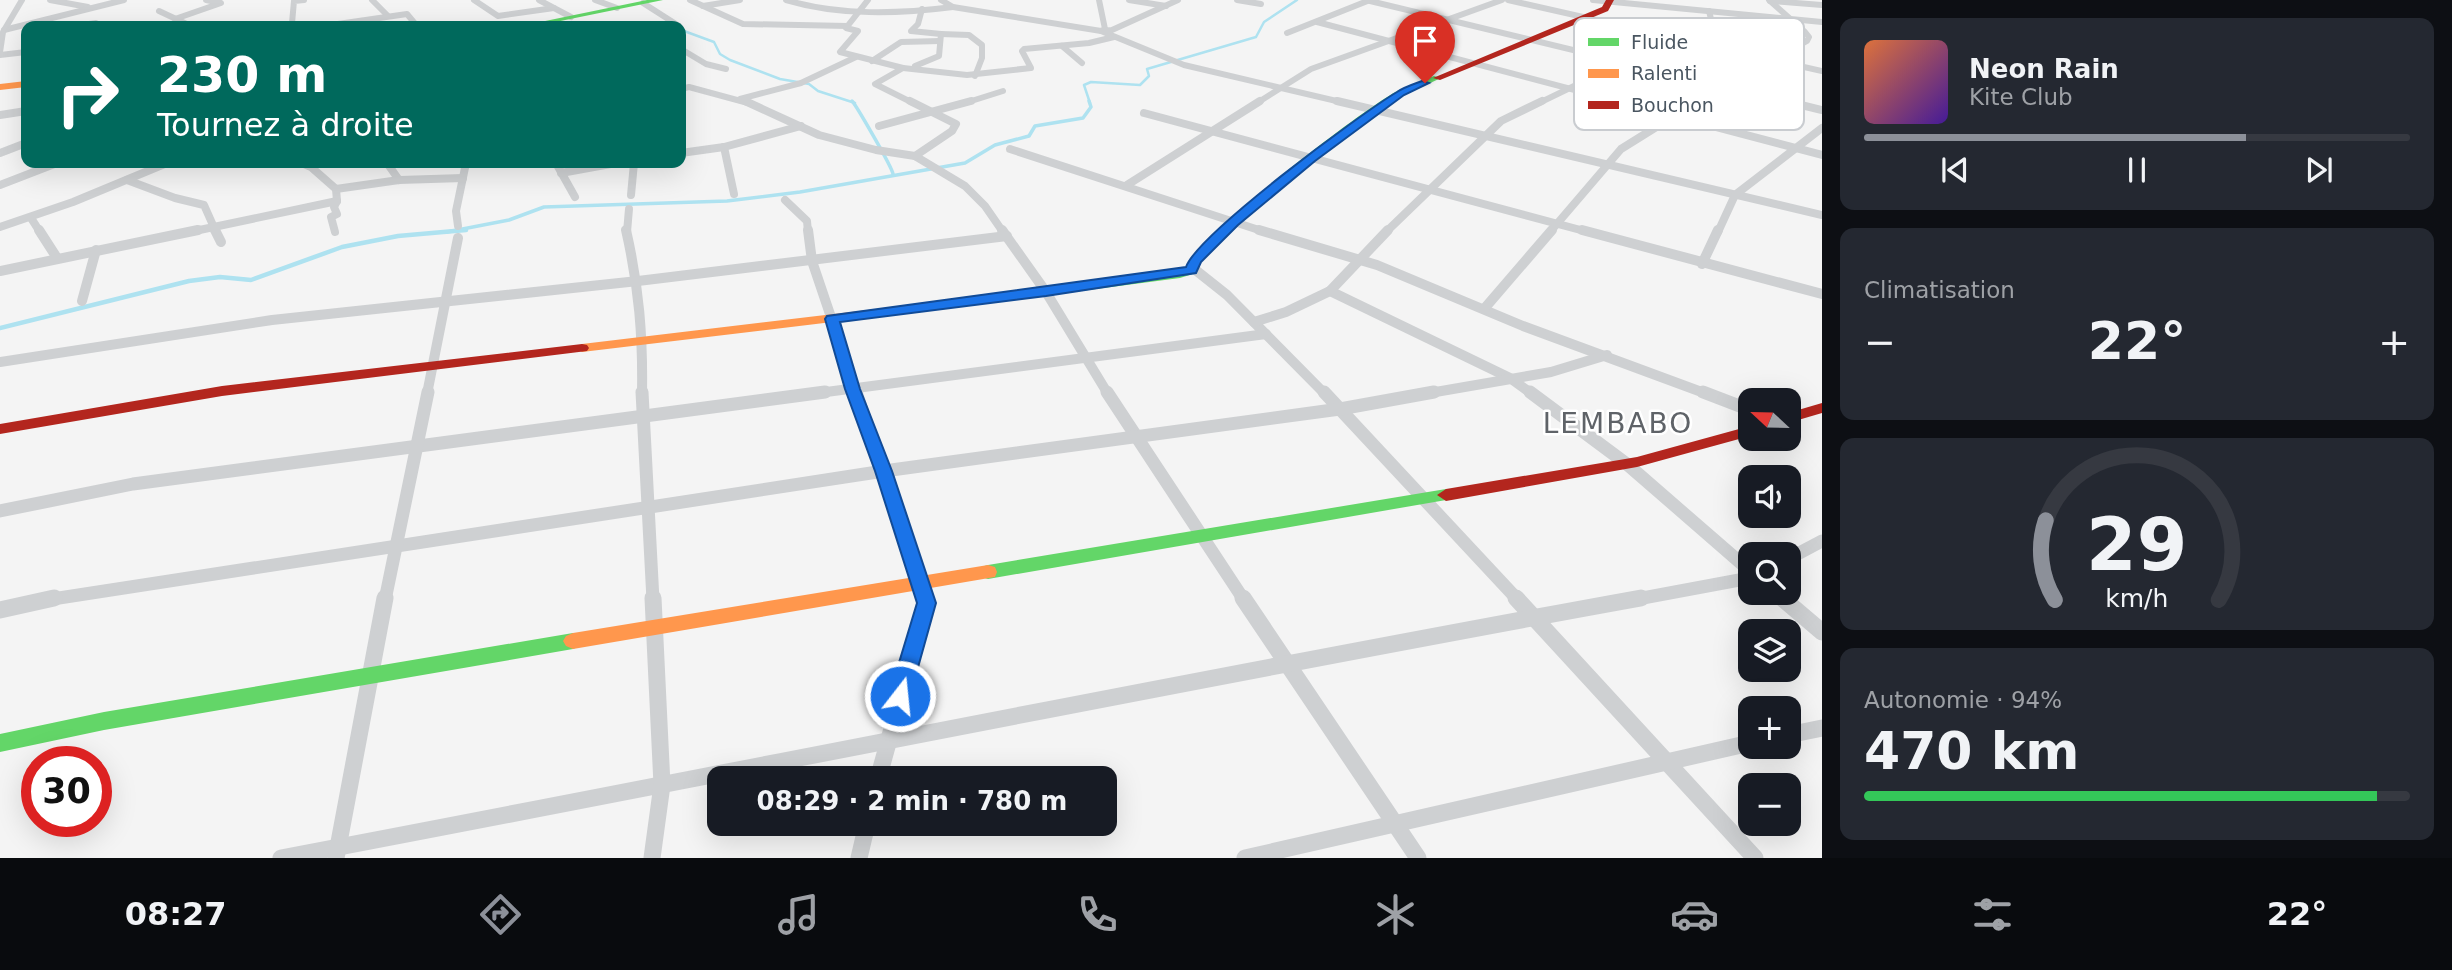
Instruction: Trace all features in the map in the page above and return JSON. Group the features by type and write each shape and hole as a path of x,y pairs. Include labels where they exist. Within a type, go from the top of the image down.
{"street":[{"path":"21,52 0,52 2,32 22,0"},
{"path":"50,0 92,8"},
{"path":"43,21 124,0"},
{"path":"175,19 221,3 207,0"},
{"path":"292,21 294,1 304,0"},
{"path":"372,1 384,0"},
{"path":"474,0 498,16 563,18 651,2 673,21"},
{"path":"539,0 563,18"},
{"path":"594,0 617,8"},
{"path":"690,0 743,24 848,26"},
{"path":"703,6 740,0"},
{"path":"786,0 806,8 859,12 952,6 970,0"},
{"path":"848,26 868,0"},
{"path":"941,0 952,6 1101,31 1112,30 1178,0"},
{"path":"1100,0 1105,29 1101,31"},
{"path":"1129,0 1166,6"},
{"path":"1237,0 1261,4"},
{"path":"1287,33 1368,0 1574,49"},
{"path":"1127,185 1311,69 1503,0"},
{"path":"1508,0 1585,18 1605,9 1610,1"},
{"path":"1594,0 1778,18"},
{"path":"1762,0 1822,5"},
{"path":"1769,0 1788,18"},
{"path":"372,1 388,16"},
{"path":"1719,6 1725,13"},
{"path":"922,9 918,24 911,31 941,37"},
{"path":"159,11 180,21"},
{"path":"1709,11 1711,18"},
{"path":"356,21 407,13 413,21"},
{"path":"0,17 13,14"},
{"path":"1804,20 1822,22"},
{"path":"1317,22 1572,89"},
{"path":"1193,268 1195,260 1233,222 1311,158 1401,93 1574,22"},
{"path":"848,26 846,28 858,31 840,52 907,67 975,75 1031,68 1021,51 1114,37"},
{"path":"2,32 21,27"},
{"path":"686,30 692,32"},
{"path":"1101,31 1172,61 1822,215"},
{"path":"2,32 21,33"},
{"path":"1804,32 1809,37 1822,38"},
{"path":"873,61 901,42 969,35 982,45 982,58 975,75"},
{"path":"915,156 951,131 956,124 875,84 907,67 939,56 941,37"},
{"path":"1804,43 1809,37"},
{"path":"1062,46 1083,63"},
{"path":"686,52 706,64 726,69"},
{"path":"740,99 801,83 856,57"},
{"path":"1804,67 1822,71"},
{"path":"0,87 21,85"},
{"path":"686,88 740,99 819,135 915,156 965,186 985,206 1046,292 1136,438 1418,858"},
{"path":"1254,322 1286,312 1330,291 1358,259 1501,121 1572,89"},
{"path":"879,126 936,113 1003,91"},
{"path":"1804,106 1822,110"},
{"path":"0,115 21,112"},
{"path":"1144,113 1822,295"},
{"path":"686,152 724,147 801,126"},
{"path":"1702,264 1735,195 1822,128"},
{"path":"1484,309 1606,164 1621,149 1650,130"},
{"path":"1728,130 1822,155"},
{"path":"0,153 21,145"},
{"path":"724,147 734,194"},
{"path":"1010,149 1127,185 1233,222 1358,259 1738,405"},
{"path":"0,185 44,168"},
{"path":"0,227 32,218 155,168"},
{"path":"312,168 335,189 337,201 334,207 337,214 331,217 335,232"},
{"path":"391,168 399,180"},
{"path":"337,852 373,674 395,545 448,299 458,232 456,211 465,168"},
{"path":"558,168 575,197"},
{"path":"561,173 588,168"},
{"path":"633,168 626,229 638,281 643,340 642,418 662,785 652,858"},
{"path":"335,189 399,180 463,178"},
{"path":"127,180 175,198 204,205 221,242"},
{"path":"785,200 807,221 812,261 927,603 881,766"},
{"path":"0,271 337,201"},
{"path":"32,218 57,258"},
{"path":"0,362 272,320 448,299 638,281 1007,236"},
{"path":"82,301 96,250"},
{"path":"0,429 222,391 1046,292 1180,274 1193,268"},
{"path":"1193,268 1227,295 1340,409 1755,858"},
{"path":"1330,291 1510,378 1628,465 1738,561"},
{"path":"0,511 133,484 1266,334"},
{"path":"0,610 66,596 884,471 1340,409 1551,372 1607,355"},
{"path":"1801,414 1822,408"},
{"path":"0,743 104,721 373,674 1628,465 1738,435"},
{"path":"1801,552 1822,541"},
{"path":"281,858 337,852 1288,662 1738,580"},
{"path":"1790,605 1822,632"},
{"path":"1801,732 1822,728"},
{"path":"1245,858 1738,746"},
{"path":"859,858 864,836"}],"waterway":[{"path":"1090,103 1084,85 1091,82 1140,85 1149,76 1147,69 1256,37 1264,22 1297,0"},
{"path":"686,32 714,42 720,54 730,60 780,79 809,84 818,91 853,102"},
{"path":"450,231 509,220 544,207 727,201 800,192 965,163 995,145 1029,136 1035,126 1083,118 1091,107 1089,101"},
{"path":"853,102 893,174"},
{"path":"450,231 466,230"},
{"path":"0,328 189,281 220,277 251,280 342,247 398,236 450,231"}],"traffic: fast":[{"path":"551,21 659,0"},
{"path":"935,306 1180,274 1192,270 1195,260 1233,222 1311,158 1401,93 1437,78"},
{"path":"988,572 1446,495"},
{"path":"0,743 104,721 573,641"}],"traffic: slow":[{"path":"0,87 21,85"},
{"path":"582,348 935,306"},
{"path":"573,641 988,572"}],"traffic: jam":[{"path":"1583,18 1605,9 1610,0"},
{"path":"1437,78 1574,22"},
{"path":"0,429 222,391 582,348"},
{"path":"1801,414 1822,408"},
{"path":"1446,495 1637,462 1738,435"}],"district":[{"name":"LEMBABO","path":"1618,423"}],"route":[{"path":"900,696 927,603 884,471 853,389 832,319 1180,274 1192,270 1195,260 1207,251 1233,222 1311,158 1401,93 1425,83"}]}
